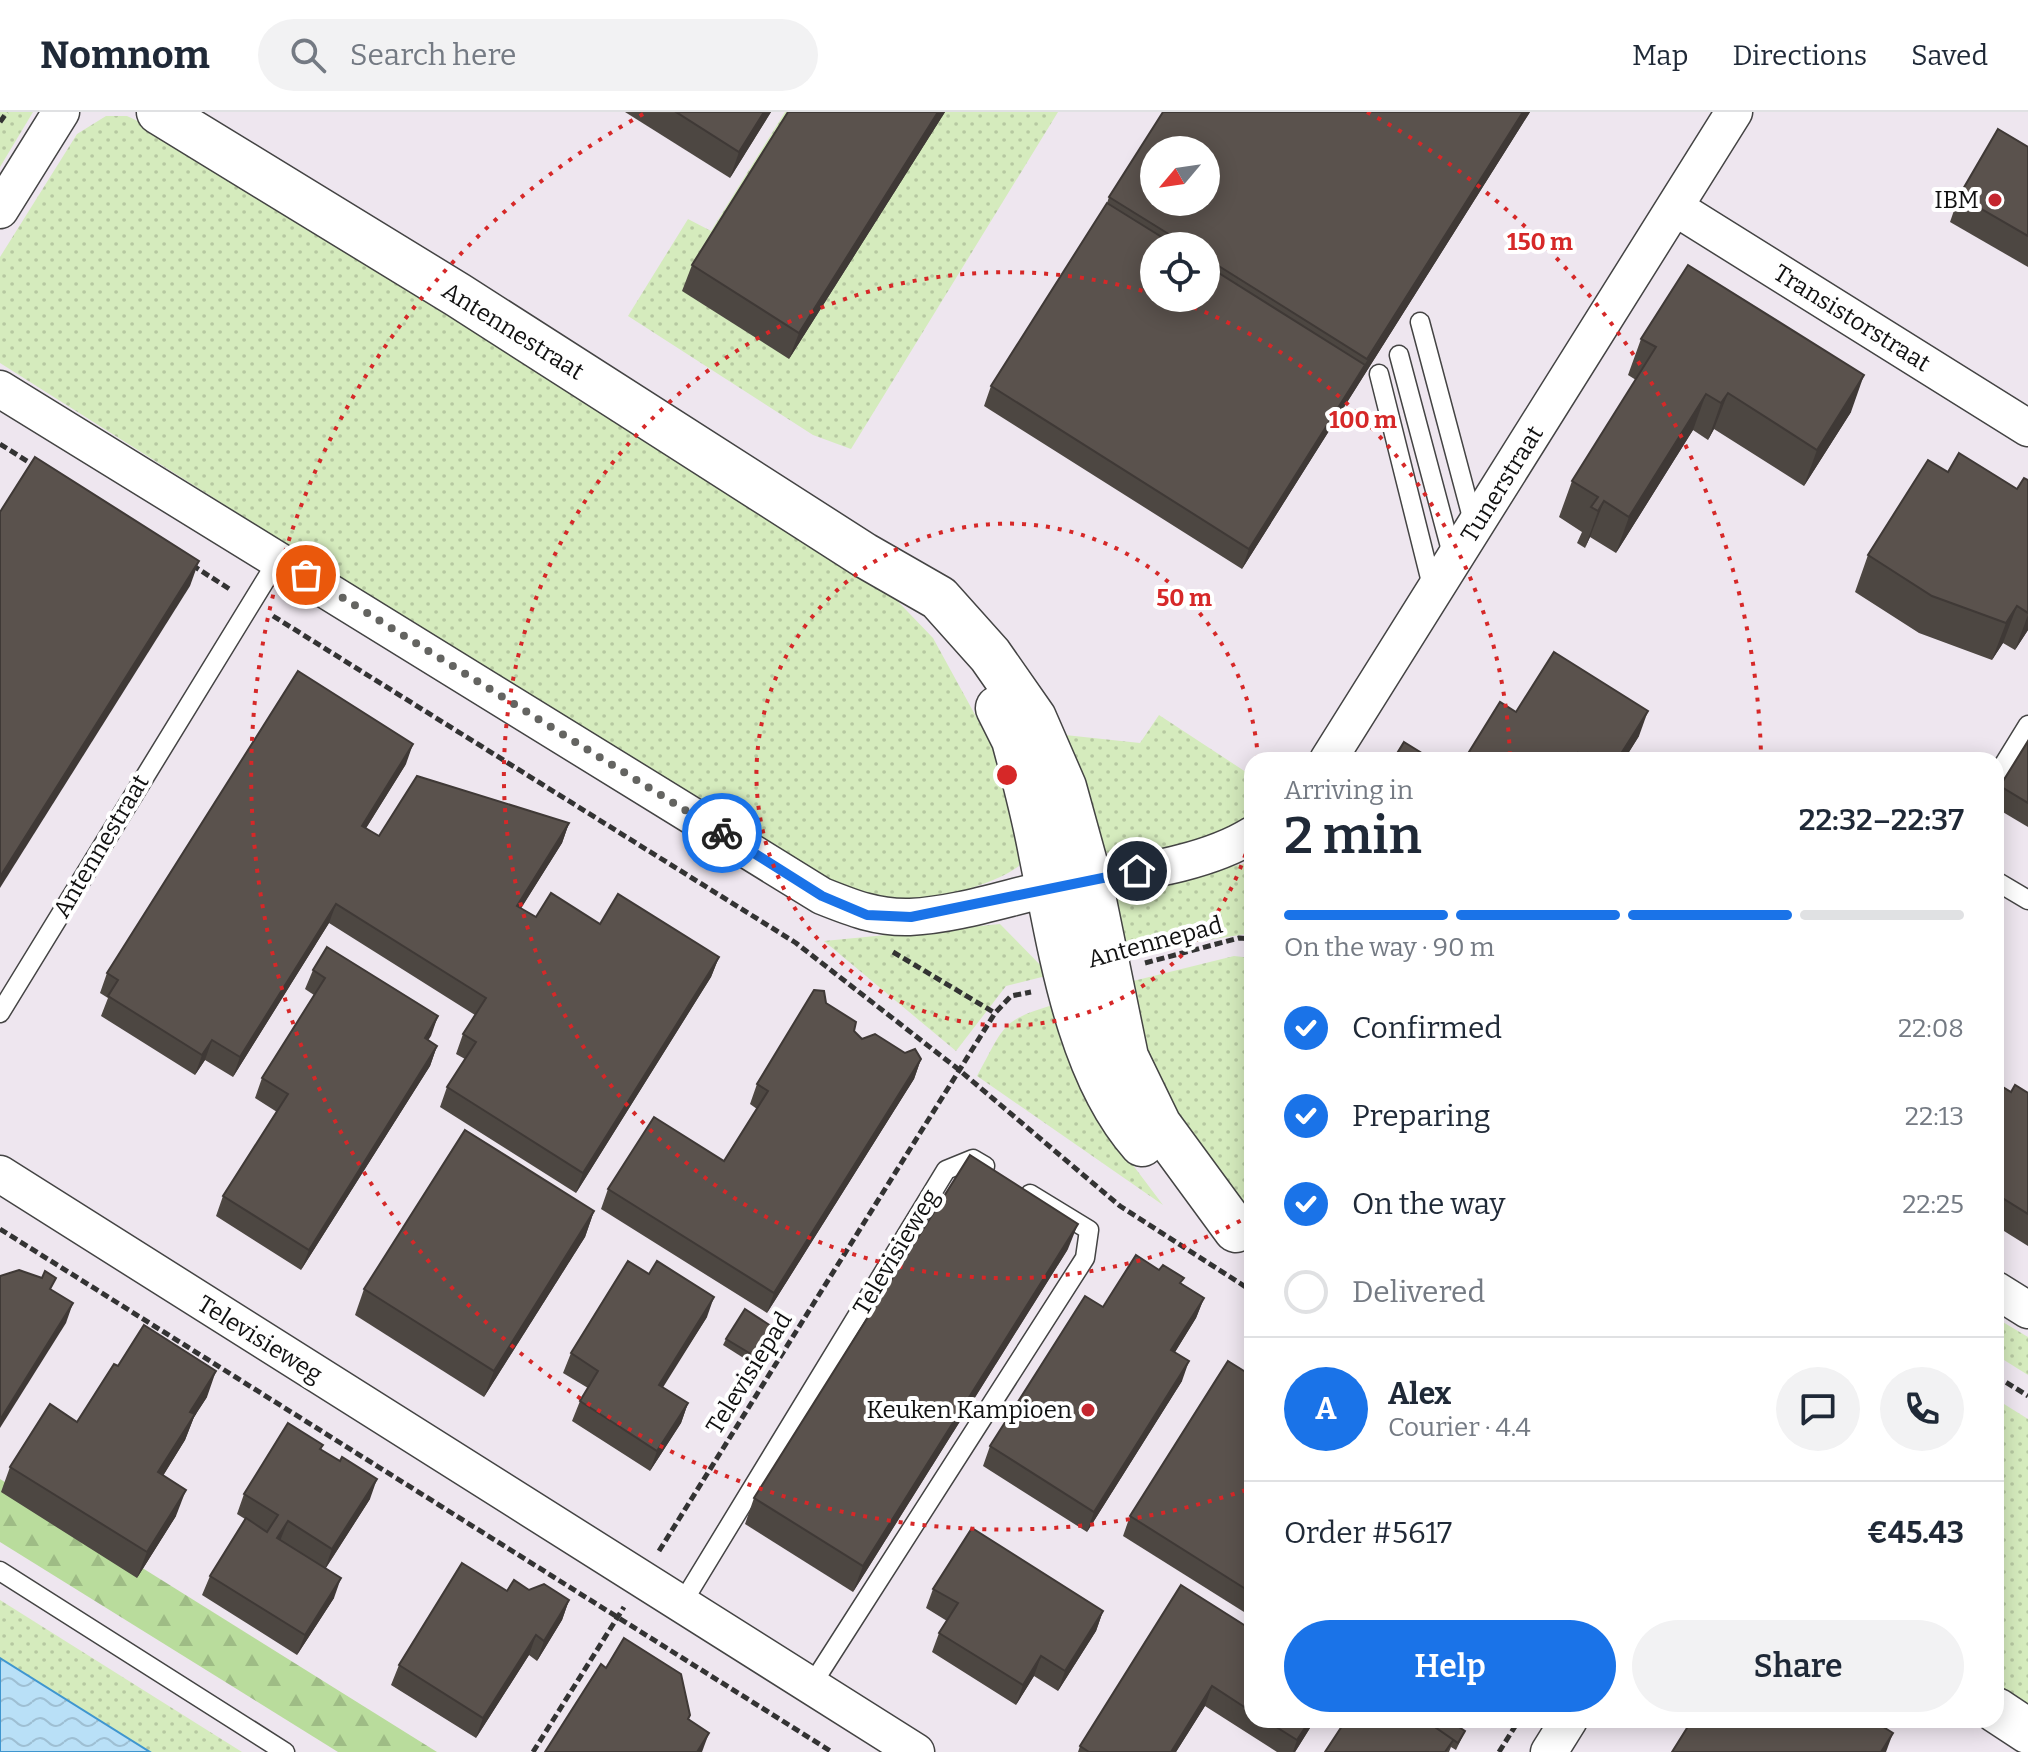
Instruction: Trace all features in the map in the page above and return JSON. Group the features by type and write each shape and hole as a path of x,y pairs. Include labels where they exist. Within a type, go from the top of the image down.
{"street":[{"path":"0,210 61,112"},
{"name":"Antennestraat","path":"159,112 458,295 864,555 939,619 981,675 1014,740 1069,885 1088,978 1097,1069 1129,1130 1186,1193 1244,1234"},
{"name":"Tunerstraat","path":"1333,752 1734,112"},
{"name":"Transistorstraat","path":"1676,208 2028,428"},
{"path":"0,389 279,558 822,896 867,915 911,917 1069,885 1235,846 1244,840"},
{"name":"Televisieweg","path":"0,1174 916,1752"},
{"path":"2004,1295 2028,1310"},
{"path":"2004,1715 2028,1731"},
{"path":"1549,1752 1564,1728"}],"lane":[{"path":"1420,322 1475,528"},
{"path":"1399,355 1454,560"},
{"path":"1379,374 1434,593"},
{"name":"Antennestraat","path":"0,1013 279,558"},
{"path":"2004,764 2028,725"},
{"path":"2004,886 2028,900"},
{"name":"Televisieweg","path":"681,1605 946,1170 973,1159 1089,1230 1085,1258 811,1686"},
{"path":"0,1571 285,1752"}],"path":[{"path":"0,122 7,112"},
{"path":"0,444 39,469"},
{"path":"184,560 796,943 958,1069 1120,1206 1244,1286"},
{"path":"867,915 881,944 995,1013"},
{"name":"Antennepad","path":"1088,978 1244,938"},
{"name":"Televisiepad","path":"533,1752 995,1013 1011,996 1088,978"},
{"path":"0,1229 832,1752"},
{"path":"2004,1381 2028,1396"},
{"path":"1499,1752 1514,1728"}],"shaded area":[{"path":"0,112 2028,112 2028,1752 109,1752 0,1683"}],"green space":[{"path":"0,112 33,112 0,167"},
{"path":"785,112 1058,112 851,449 813,435 628,316 688,219 711,231"},
{"path":"106,116 127,116 159,131 883,586 933,638 996,753 1020,853 1019,866 989,882 950,894 891,901 866,897 806,872 0,363 0,257 77,134"},
{"path":"1159,715 1244,771 1244,819 1219,839 1112,857 1095,842 1065,735 1140,743"},
{"path":"1244,864 1244,934 1115,955 1113,892"},
{"path":"1000,924 1050,975 1006,986 956,1051 824,941"},
{"path":"1234,956 1244,957 1244,1211 1177,1127 1121,984"},
{"path":"1060,1003 1111,1136 1163,1205 977,1076 1007,1026 1026,1014"},
{"path":"2004,1323 2028,1337 2028,1375 2004,1360"},
{"path":"2004,1404 2028,1419 2028,1711 2004,1696"},
{"path":"0,1479 437,1752 338,1752 0,1542"},
{"path":"0,1600 242,1752 150,1752 0,1658"}],"water":[{"path":"0,1658 150,1752 0,1752"}],"building":[{"path":"676,112 764,112 739,152"},
{"path":"788,112 938,112 799,333 692,265"},
{"path":"1163,112 1523,112 1367,359 1220,267 1220,232 1165,232 1109,197 1140,148 1140,216 1220,216 1220,136 1148,136"},
{"path":"1998,129 2028,147 2028,236 1959,196"},
{"path":"1107,203 1154,232 1140,232 1140,312 1220,312 1220,274 1365,365 1249,549 991,386"},
{"path":"1688,265 1864,375 1817,450 1728,393 1721,403 1706,394 1629,517 1604,501 1598,511 1591,507 1598,497 1572,481 1656,347 1641,339"},
{"path":"1959,453 2017,489 2024,478 2028,480 2028,613 2017,606 2006,623 1932,596 1868,555 1928,460 1948,472"},
{"path":"35,457 199,561 0,877 0,512"},
{"path":"1554,652 1648,711 1622,752 1469,752 1500,702 1516,712"},
{"path":"298,671 413,744 362,826 379,836 417,776 569,823 517,906 536,917 551,893 600,924 618,894 719,957 583,1173 447,1087 476,1042 463,1034 486,998 336,904 240,1057 212,1040 202,1055 108,996 118,980 107,973"},
{"path":"2028,741 2028,803 2004,788 2004,780"},
{"path":"1404,742 1420,752 1398,752"},
{"path":"327,947 438,1016 425,1038 437,1046 309,1250 223,1196 288,1094 262,1078 325,978 313,970"},
{"path":"814,990 824,991 826,1003 856,1022 854,1031 862,1039 875,1034 905,1053 915,1049 921,1059 774,1293 608,1189 654,1117 724,1161 768,1091 757,1084"},
{"path":"2015,1085 2028,1093 2028,1214 2004,1199 2004,1088 2011,1092"},
{"path":"465,1130 594,1211 494,1371 364,1289"},
{"path":"970,1155 1078,1224 863,1566 754,1498"},
{"path":"1136,1255 1159,1270 1163,1265 1184,1278 1180,1283 1204,1298 1171,1350 1189,1361 1094,1512 990,1446 1085,1296 1103,1307"},
{"path":"628,1261 649,1274 657,1261 714,1297 659,1385 688,1403 657,1451 580,1401 598,1371 571,1353"},
{"path":"19,1270 42,1278 45,1271 56,1278 50,1289 73,1303 0,1420 0,1276"},
{"path":"745,1309 774,1328 756,1357 726,1339"},
{"path":"144,1325 216,1371 190,1412 195,1414 158,1472 186,1490 147,1552 10,1467 50,1404 77,1422 114,1364 118,1366"},
{"path":"1228,1361 1244,1371 1244,1588 1130,1516"},
{"path":"288,1423 323,1445 320,1449 340,1461 342,1457 377,1479 332,1549 288,1521 277,1538 341,1578 305,1635 210,1576 246,1518 267,1532 278,1515 244,1494"},
{"path":"972,1528 1103,1611 1065,1671 1041,1656 1023,1685 939,1633 958,1603 933,1589"},
{"path":"462,1563 507,1591 514,1580 529,1590 544,1584 569,1600 544,1641 536,1635 483,1718 399,1665"},
{"path":"1181,1585 1244,1625 1244,1707 1212,1686 1171,1752 1089,1752 1080,1746"},
{"path":"624,1638 681,1674 690,1715 688,1719 709,1733 697,1752 545,1752 601,1664 606,1668"},
{"path":"1278,1728 1305,1728 1297,1740"},
{"path":"1341,1728 1437,1728 1454,1739 1445,1752 1325,1752"},
{"path":"1436,1728 1460,1728 1465,1731 1458,1743"},
{"path":"1687,1728 1885,1728 1893,1733 1881,1752 1672,1752"}],"way so far":[{"path":"306,575 722,833"}],"place":[{"name":"IBM","path":"1995,200"},
{"name":"Keuken Kampioen","path":"1088,1410"}],"route":[{"path":"722,833 822,896 867,915 911,917 1137,871"}]}
